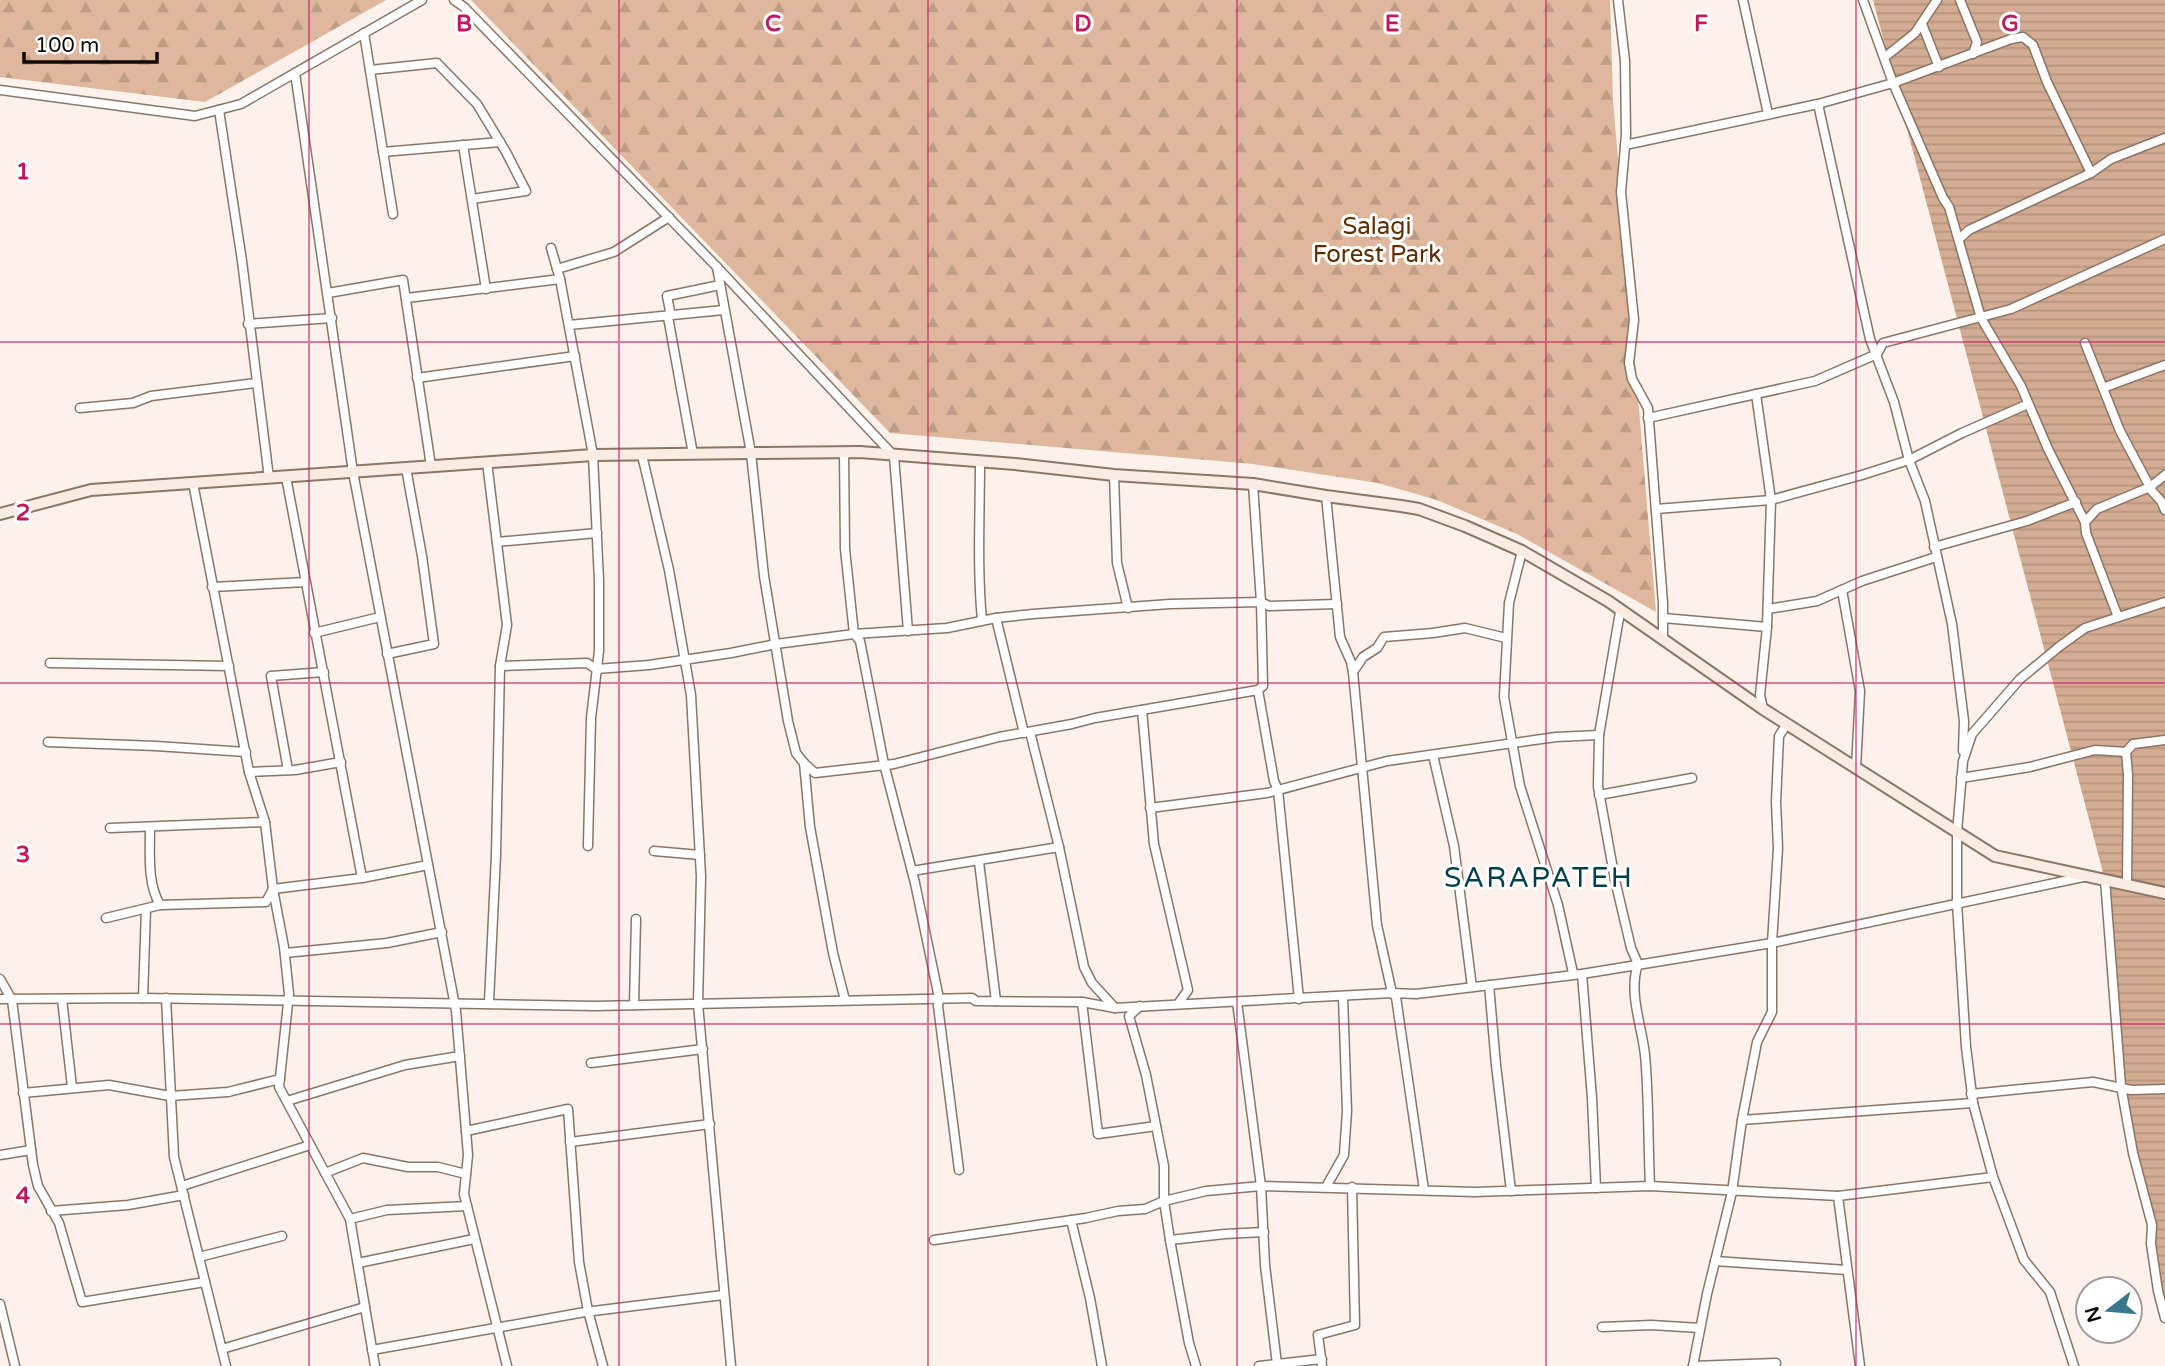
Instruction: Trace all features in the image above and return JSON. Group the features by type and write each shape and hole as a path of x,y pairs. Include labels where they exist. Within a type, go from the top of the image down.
{"street":[{"path":"0,90 195,116 241,104 422,0"},
{"path":"454,0 464,7 716,265 894,456 908,631"},
{"path":"1618,0 1625,61 1625,145 1620,192 1634,320 1629,363 1632,379 1647,408 1663,638"},
{"path":"1743,0 1768,114"},
{"path":"1863,0 1893,83 1943,198 1950,207 1980,318 2021,386 2048,449 2076,502 2118,617"},
{"path":"1885,57 1902,45 1922,24 1937,0"},
{"path":"1960,0 1977,42 1973,54"},
{"path":"1922,24 1939,67"},
{"path":"364,33 393,214"},
{"path":"1625,145 1818,104 1893,83 2011,39 2023,37 2033,45 2047,82 2091,173"},
{"path":"370,70 437,63 477,104 526,191 472,199"},
{"path":"295,73 353,472 454,1002 468,1155 464,1195 507,1366"},
{"path":"1818,104 1870,339 1894,402 1909,460 1925,501 1952,624 1964,721 1957,832 1957,902 1972,1098 1993,1177 2024,1260 2050,1292 2074,1366"},
{"path":"219,110 242,261 269,478"},
{"path":"1959,239 1969,230 2091,173 2111,159 2165,138"},
{"path":"383,152 500,142"},
{"path":"463,145 486,289"},
{"path":"557,269 614,252 669,217"},
{"path":"1648,418 1815,382 1877,354 1883,343 2011,309 2165,239"},
{"path":"551,248 560,279 593,455 600,581 599,650 591,718 588,846"},
{"path":"716,265 751,453 764,576 791,732 796,753 815,773 910,760 1027,732 1258,690 1263,686 1261,602 1253,484"},
{"path":"328,293 403,279 431,467"},
{"path":"407,298 560,279"},
{"path":"693,454 668,317 670,311 667,296 720,285"},
{"path":"569,325 724,310"},
{"path":"248,324 331,318"},
{"path":"2085,343 2120,431 2165,510"},
{"path":"417,378 575,356"},
{"path":"2103,388 2165,365"},
{"path":"80,408 133,403 151,396 256,383"},
{"path":"1756,394 1771,500 1768,609 1760,695 1763,709"},
{"path":"1656,509 1771,500 1909,460 2028,404"},
{"path":"844,452 845,549 855,634 860,641 884,764 912,871 939,998 959,1170"},
{"path":"0,514 91,490 593,455 844,452 1253,484 1419,509 1522,551 1608,601 1620,612 1663,638 1763,709 1995,856 2165,893"},
{"path":"642,455 669,570 691,695 700,855 698,1004 731,1366"},
{"path":"979,461 979,587 982,620"},
{"path":"487,462 507,625 500,666 496,855 489,1002"},
{"path":"387,654 434,644 422,556 405,468"},
{"path":"1114,475 1117,563 1128,608"},
{"path":"2085,522 2097,509 2150,487 2165,475"},
{"path":"286,477 362,878"},
{"path":"193,483 249,772 265,822 273,889 285,953 288,1000 279,1087 350,1219 374,1366"},
{"path":"1326,496 1340,637 1353,672 1377,925 1392,993 1396,997 1424,1190"},
{"path":"1934,547 2027,521 2076,502"},
{"path":"497,542 597,533"},
{"path":"1522,551 1509,603 1504,697 1520,786 1577,973 1592,1098 1596,1188"},
{"path":"1768,609 1816,601 1863,581 1936,557"},
{"path":"212,587 305,582"},
{"path":"1842,590 1860,691 1856,768"},
{"path":"1963,761 1972,734 2020,680 2085,628 2165,602"},
{"path":"500,666 587,663 596,668 649,665 855,634 947,628 996,618 1170,604 1337,604"},
{"path":"1620,612 1597,751 1599,795 1615,880 1631,948 1638,964 1634,976 1644,1053 1650,1186"},
{"path":"314,633 380,617"},
{"path":"996,618 1059,848 1084,967 1092,983 1115,1008"},
{"path":"1663,618 1767,626"},
{"path":"1353,672 1363,657 1377,648 1384,636 1433,634 1465,628 1506,638"},
{"path":"50,663 229,666"},
{"path":"288,770 271,676 324,672"},
{"path":"1258,690 1274,782 1278,790 1299,999"},
{"path":"1142,710 1150,808 1163,889 1188,990 1178,1004"},
{"path":"1776,1363 1693,1366 1732,1192 1742,1120 1758,1042 1772,1012 1779,736 1787,724"},
{"path":"1150,808 1267,793 1387,761 1556,737 1599,736"},
{"path":"2127,885 2126,752 2133,744 2165,740"},
{"path":"48,742 246,752"},
{"path":"1961,778 2030,767 2095,750 2126,752"},
{"path":"1433,755 1454,846 1472,987"},
{"path":"249,772 288,770 341,762"},
{"path":"804,763 810,827 833,953 845,1000"},
{"path":"1599,795 1692,778"},
{"path":"110,828 265,822"},
{"path":"150,827 150,864 155,896 160,905"},
{"path":"912,871 1059,848"},
{"path":"654,851 700,855"},
{"path":"979,862 996,1001"},
{"path":"273,889 362,878 428,865"},
{"path":"0,999 166,998 634,1005 972,998 976,1001 1082,1002 1115,1008 1392,993 1416,994 1772,943 2086,876"},
{"path":"2105,880 2121,1086 2133,1153 2152,1226 2154,1268 2165,1318"},
{"path":"106,918 160,905 266,902 273,889"},
{"path":"143,998 146,909"},
{"path":"634,1005 636,919"},
{"path":"285,953 387,943 442,932"},
{"path":"0,979 12,1000 38,1186 59,1223 82,1302 205,1282"},
{"path":"1489,985 1511,1191"},
{"path":"1326,1187 1344,1155 1347,1111 1343,997"},
{"path":"166,998 174,1157 226,1366"},
{"path":"62,999 72,1087"},
{"path":"1082,1002 1098,1134 1156,1126"},
{"path":"1237,1002 1261,1186 1265,1265 1278,1364"},
{"path":"1140,1006 1129,1016 1146,1075 1164,1166 1164,1201 1170,1240 1189,1343 1196,1366"},
{"path":"591,1063 702,1049"},
{"path":"287,1101 405,1065 460,1056"},
{"path":"23,1093 109,1085 170,1097 228,1092 280,1079"},
{"path":"1742,1120 1972,1098 2093,1082 2131,1090 2165,1089"},
{"path":"466,1131 568,1109 579,1262 588,1311 603,1366"},
{"path":"570,1142 710,1124"},
{"path":"51,1211 128,1205 183,1190 310,1145"},
{"path":"0,1156 31,1150"},
{"path":"325,1173 363,1158 408,1167 438,1167 466,1174"},
{"path":"934,1240 1145,1209 1164,1201 1206,1191 1241,1190 1261,1186 1511,1191 1650,1186 1838,1196 1993,1177"},
{"path":"1259,1366 1322,1363 1318,1335 1355,1325 1352,1187"},
{"path":"1838,1196 1860,1366"},
{"path":"350,1219 387,1210 467,1206"},
{"path":"1071,1220 1090,1298 1102,1366"},
{"path":"1170,1240 1264,1232"},
{"path":"199,1257 282,1236"},
{"path":"358,1264 474,1239"},
{"path":"1715,1261 1847,1270"},
{"path":"372,1350 588,1311 723,1295"},
{"path":"0,1304 15,1366"},
{"path":"222,1349 365,1307"},
{"path":"1602,1327 1651,1325 1700,1328"}],"green space":[{"path":"0,0 386,0 205,102 0,77"},
{"name":"Salagi Forest Park","path":"471,0 1610,0 1613,100 1656,612 1517,534 1437,500 1378,483 1253,464 890,433"}],"shaded area":[{"path":"1873,0 2165,0 2165,1318 2152,1225 2121,1086 2105,880"}],"district":[{"name":"SARAPATEH","path":"1539,878"}]}
